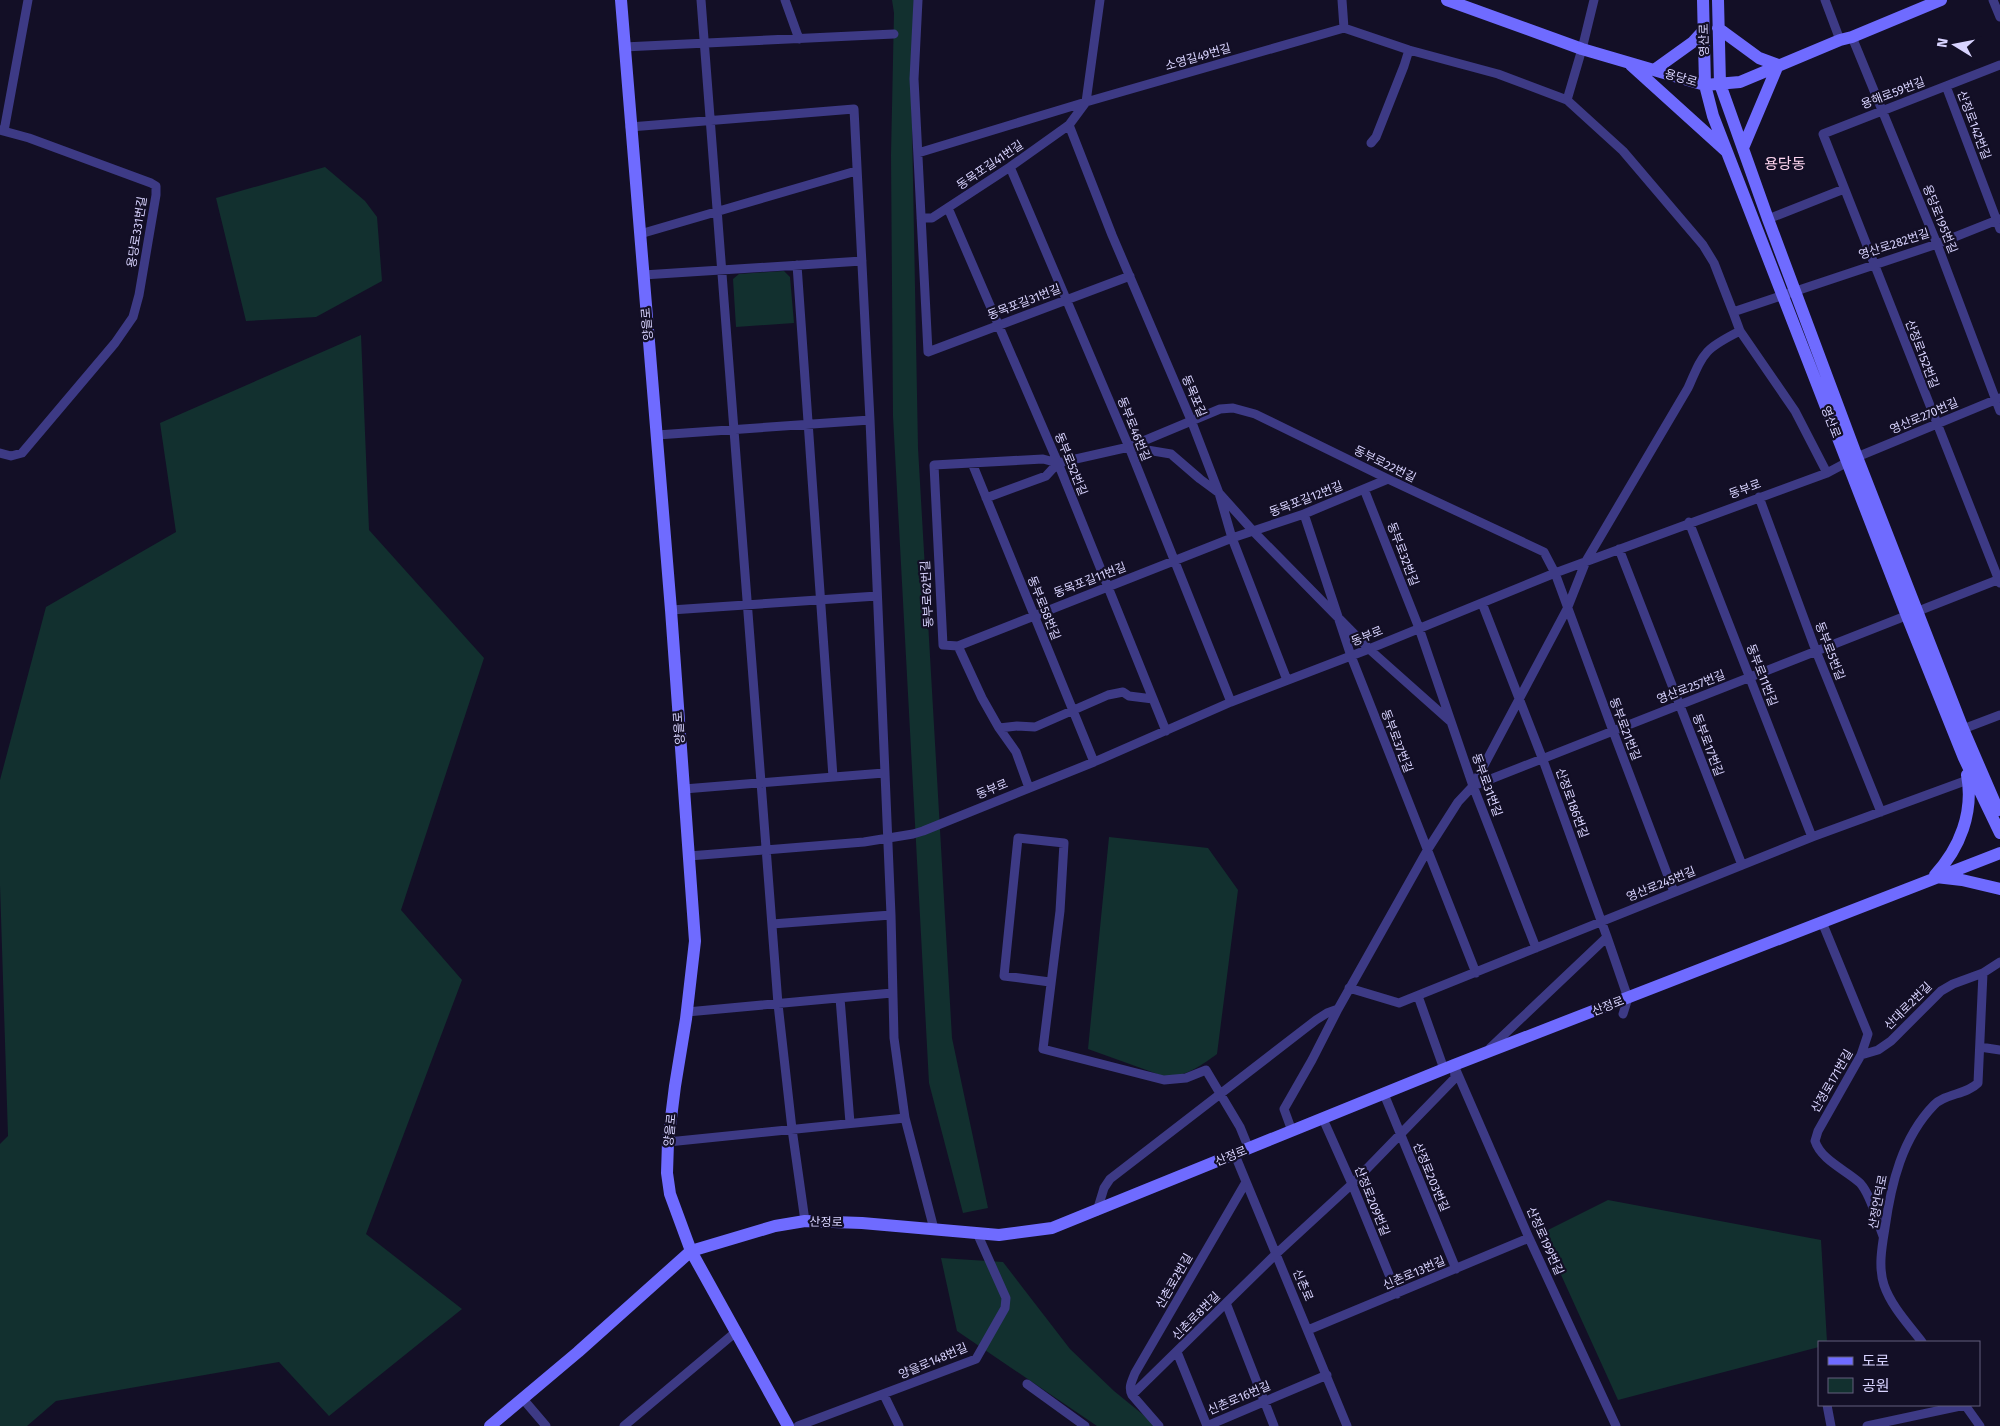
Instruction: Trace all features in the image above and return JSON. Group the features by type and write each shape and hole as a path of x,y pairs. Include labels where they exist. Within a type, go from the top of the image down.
{"street":[{"name":"용당로331번길","path":"0,452 11,456 22,453 127,327 133,316 139,295 156,195 156,186 152,183 29,138 2,131 28,0"},
{"name":"양을로","path":"621,0 671,610 695,941 687,1012 668,1142 667,1173 670,1194 691,1250 737,1330 788,1426"},
{"path":"701,0 778,1004 805,1222"},
{"path":"785,0 799,39"},
{"path":"918,0 914,79 921,218"},
{"path":"1069,125 1086,102 1100,0"},
{"path":"1342,0 1344,28 1409,50 1498,74 1566,100 1623,151 1702,245 1714,263 1740,331 1790,403 1827,473"},
{"name":"용당로","path":"1447,0 1582,49 1705,85 1740,82 1941,0"},
{"path":"1566,100 1582,49 1594,0"},
{"name":"영산로","path":"1704,0 1705,85 1713,116 1782,296 1852,460 1912,614 1964,758 2000,815"},
{"name":"영산로","path":"1718,0 1720,84 1796,291 1852,460"},
{"name":"용당로195번길","path":"1825,0 1883,111 1998,399 2000,411"},
{"path":"1993,0 2000,17"},
{"name":"소영길49번길","path":"918,153 1086,102 1344,28"},
{"path":"1718,28 1759,58 1778,65 1743,148"},
{"path":"1654,70 1692,42 1704,30"},
{"path":"624,47 894,34"},
{"path":"1371,144 1376,137 1409,50"},
{"path":"1627,62 1727,152"},
{"name":"용해로59번길","path":"1823,134 2000,65"},
{"name":"산정로142번길","path":"1946,86 1999,223"},
{"path":"630,127 854,109 870,420 891,914 894,1038 905,1118 934,1229"},
{"name":"동목포길41번길","path":"921,218 932,218 948,208 1069,125"},
{"name":"동목포길","path":"1069,125 1112,235 1219,493 1232,538 1287,680"},
{"name":"산정로152번길","path":"1823,134 1936,424 2000,581"},
{"name":"동부로46번길","path":"1010,167 1129,447 1231,702"},
{"path":"640,234 856,171"},
{"path":"1768,219 1844,189"},
{"name":"동부로52번길","path":"948,208 1058,463 1166,730"},
{"name":"동목포길31번길","path":"921,218 928,352 1130,276"},
{"name":"영산로282번길","path":"1733,312 1999,223"},
{"path":"644,275 862,261"},
{"path":"797,265 833,777"},
{"path":"1292,1131 1284,1109 1349,988 1428,849 1458,802 1473,786 1568,609 1586,561 1688,388 1701,358 1720,341 1740,331"},
{"name":"영산로270번길","path":"1852,460 1998,399"},
{"name":"동부로22번길","path":"1129,447 1190,420 1225,408 1247,411 1388,480 1544,552 1555,573"},
{"path":"656,434 870,420"},
{"path":"972,463 1043,459 1058,463 1129,447 1171,454 1200,480 1219,493 1254,532 1369,649 1452,722"},
{"name":"동부로","path":"689,856 767,851 887,839 923,831 1094,762 1231,702 1369,649 1586,561 1759,496 1827,473 1852,460"},
{"name":"동부로58번길","path":"972,463 1094,762"},
{"name":"동부로62번길","path":"958,646 943,646 934,464 972,463"},
{"path":"986,498 1046,476 1058,463"},
{"name":"동목포길12번길","path":"1232,538 1304,514 1388,480"},
{"name":"동부로32번길","path":"1364,489 1419,628"},
{"name":"동부로5번길","path":"1759,496 1816,651 1880,812"},
{"name":"동부로37번길","path":"1304,514 1351,656 1476,973"},
{"name":"동부로11번길","path":"1689,522 1812,837"},
{"name":"동목포길11번길","path":"958,646 1232,538"},
{"name":"동부로17번길","path":"1619,549 1742,865"},
{"name":"동부로21번길","path":"1555,573 1674,892"},
{"name":"영산로257번길","path":"1473,786 2000,581"},
{"path":"671,610 877,596"},
{"name":"산정로186번길","path":"1482,602 1543,760 1628,998"},
{"name":"영산로","path":"1912,614 1963,729 1975,777 2000,833"},
{"name":"동부로31번길","path":"1419,628 1473,786 1536,948"},
{"path":"958,646 982,698 999,728 1016,752 1029,788"},
{"path":"999,728 1017,726 1036,727 1108,695 1122,692 1129,696 1153,699"},
{"path":"1963,729 2000,715"},
{"path":"684,788 884,774"},
{"path":"1934,877 1946,864 1958,841 1966,818 1975,777"},
{"name":"영산로245번길","path":"1349,988 1399,1003 1812,837 1975,777"},
{"path":"1050,982 1004,976 1018,838 1064,843 1060,911 1043,1048 1164,1080 1186,1078 1206,1070 1240,1127 1248,1149"},
{"name":"산정로","path":"490,1426 691,1250 775,1226 805,1222 862,1223 999,1235 1037,1231 1060,1225 1449,1067 2000,852"},
{"path":"1934,877 1962,880 2000,889"},
{"path":"772,924 891,914"},
{"name":"산정로171번길","path":"1822,922 1867,1029 1867,1041 1818,1131 1815,1141 1822,1153 1860,1184 1866,1192 1883,1236"},
{"path":"1484,1054 1607,937"},
{"name":"산대로2번길","path":"1861,1055 1878,1050 1891,1041 1941,991 2000,962"},
{"name":"산정언덕로","path":"1921,1341 1891,1300 1883,1283 1881,1258 1883,1236 1891,1189 1906,1149 1920,1122 1935,1104 1945,1097 1972,1088 1978,1083 1983,972"},
{"path":"687,1012 892,993"},
{"name":"산정로199번길","path":"1418,996 1449,1067 1616,1426"},
{"path":"840,998 850,1123"},
{"path":"1623,1014 1628,998"},
{"path":"1097,1211 1104,1188 1110,1179 1316,1020 1338,1009"},
{"path":"1980,1047 2000,1050"},
{"name":"신촌로8번길","path":"1132,1395 1276,1254 1352,1184 1400,1135 1455,1078 1449,1067"},
{"name":"산정로203번길","path":"1384,1094 1456,1269"},
{"path":"668,1142 905,1118"},
{"name":"산정로209번길","path":"1323,1119 1352,1184 1396,1294"},
{"name":"신촌로","path":"1235,1155 1347,1426"},
{"name":"신촌로2번길","path":"1132,1395 1129,1390 1135,1372 1246,1182"},
{"name":"양을로148번길","path":"798,1426 976,1358 1005,1308 1006,1298 977,1233"},
{"name":"신촌로13번길","path":"1308,1330 1529,1238"},
{"path":"1226,1303 1274,1426"},
{"path":"624,1426 737,1330"},
{"name":"신촌로16번길","path":"1177,1352 1207,1426 1327,1375"},
{"path":"1027,1384 1085,1426"},
{"path":"884,1394 899,1426"},
{"path":"1132,1395 1159,1426"},
{"path":"522,1399 546,1426"},
{"path":"1827,1406 1831,1426"},
{"path":"1867,1426 1960,1406"},
{"path":"1966,1406 1980,1426"}],"green space":[{"path":"892,0 914,0 911,73 918,448 952,1038 988,1208 963,1213 929,1083 893,416 891,155 894,13"},
{"path":"325,167 365,201 377,217 382,281 316,317 246,321 216,198"},
{"path":"784,271 790,277 794,323 736,327 733,279 739,274"},
{"path":"361,335 369,530 484,658 401,910 462,980 366,1234 462,1309 329,1416 279,1362 56,1401 27,1426 0,1426 0,1144 8,1136 0,885 0,780 46,607 176,532 160,423"},
{"path":"1109,837 1208,848 1238,890 1217,1054 1199,1067 1185,1073 1163,1076 1088,1049"},
{"path":"1608,1200 1821,1240 1827,1341 1818,1341 1818,1347 1618,1400 1542,1233"},
{"path":"941,1258 1003,1262 1070,1349 1114,1391 1157,1426 1097,1426 957,1331"}],"district":[{"name":"용당동","path":"1785,164"}]}
